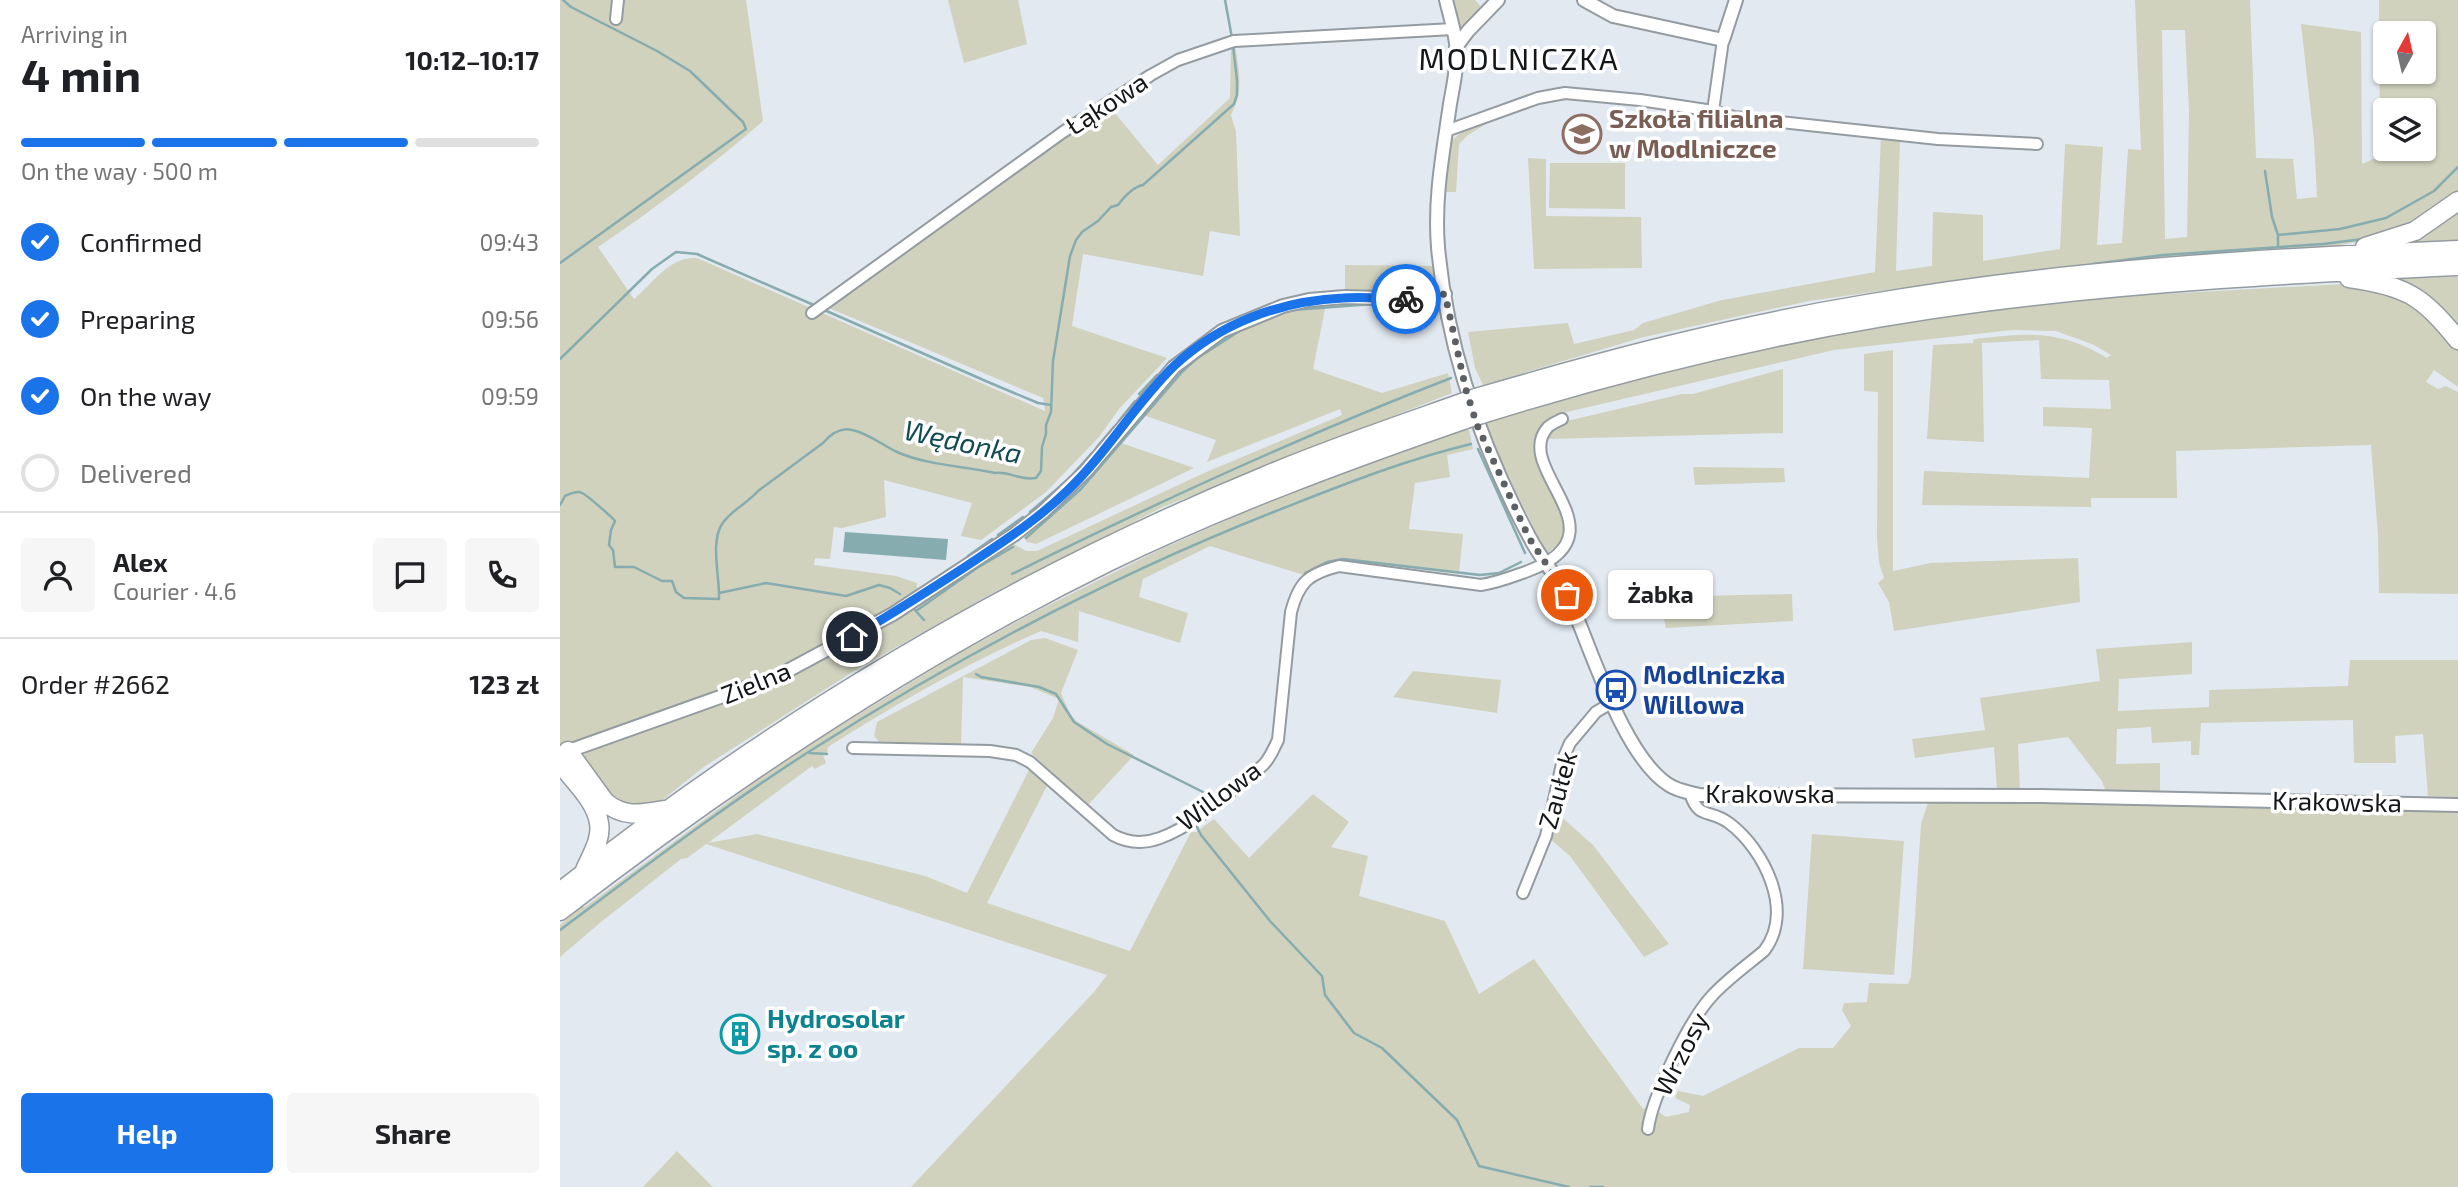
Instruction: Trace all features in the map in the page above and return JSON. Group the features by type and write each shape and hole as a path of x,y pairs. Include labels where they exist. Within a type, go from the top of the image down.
{"highway":[{"path":"2320,265 2415,231 2458,201"},
{"path":"560,892 667,809 801,719 915,649 1046,577 1265,475 1471,409 1557,391 1695,355 1852,322 1982,302 2458,250"},
{"path":"2320,265 2458,266"},
{"path":"2320,265 2411,294 2434,310 2458,340"},
{"path":"560,911 755,768 936,654 1111,561 1211,515 1398,443 1471,409"},
{"path":"563,756 612,807 632,815 667,809"},
{"path":"563,756 599,823 597,844 583,873"}],"street":[{"path":"616,19 618,0"},
{"name":"Krakowska","path":"1446,0 1456,47 1436,203 1438,248 1466,390 1477,425 1529,538 1569,598 1637,753 1667,784 1699,795 2041,796 2458,805"},
{"path":"1456,47 1498,0"},
{"path":"1584,0 1613,16 1723,40"},
{"path":"1713,111 1723,40 1736,0"},
{"name":"Łąkowa","path":"812,313 1063,132 1178,60 1234,41 1453,29"},
{"path":"1446,131 1552,93 1565,93 1640,100 1713,111 1734,117 1868,132 2037,144"},
{"name":"Zielna","path":"563,756 776,677 893,614 1015,534 1043,512 1086,471 1174,367 1222,331 1283,306 1309,300 1345,297 1417,299 1445,294"},
{"path":"1545,565 1556,557 1569,537 1569,520 1543,463 1541,451 1542,439 1548,427 1562,418"},
{"name":"Willowa","path":"853,748 990,751 1016,755 1030,762 1113,835 1125,841 1158,839 1208,811 1264,765 1271,755 1278,740 1291,612 1297,592 1305,581 1320,571 1339,566 1481,585 1503,582 1545,565"},
{"name":"Zaułek","path":"1523,893 1539,859 1554,807 1563,760 1570,743 1596,712 1613,702"},
{"name":"Wrzosy","path":"1648,1129 1668,1069 1702,1009 1711,997 1764,951 1775,928 1776,906 1762,860 1749,842 1718,815 1698,810 1690,793"},
{"path":"1718,815 1721,794"}],"green space":[{"path":"560,0 615,0 612,19 621,24 624,0 746,0 763,121 683,186 598,247 634,299 670,266 687,258 697,258 1045,411 1043,398 824,306 1109,106 1158,165 1230,98 1231,45 1235,44 1239,88 1231,115 1236,132 1240,236 1210,231 1203,276 1083,254 1072,326 1167,358 1119,409 1099,437 1046,492 981,540 961,536 972,503 884,480 886,517 842,528 834,527 830,559 815,558 814,565 896,576 917,583 917,591 818,649 755,677 654,717 560,747"},
{"path":"948,0 1018,0 1027,44 964,63"},
{"path":"1475,0 1482,8 1466,25 1460,26 1457,25 1451,1"},
{"path":"2135,0 2250,0 2256,158 2293,159 2297,199 2317,197 2314,140 2301,24 2361,32 2362,164 2373,159 2436,161 2436,98 2380,98 2380,84 2436,84 2436,21 2379,21 2379,0 2458,0 2458,193 2432,215 2374,239 2340,245 2155,258 2000,274 1809,301 1644,337 1483,385 1475,368 1468,332 1568,323 1574,344 1634,330 1643,323 1722,300 1875,272 1881,137 1900,139 1896,271 1932,266 1933,212 1983,215 1983,261 2060,249 2065,144 2103,147 2097,245 2122,243 2128,149 2141,150","holes":["2162,30 2185,30 2189,111 2187,237 2165,239"]},
{"path":"1491,121 1459,144 1456,192 1441,192 1450,142 1464,130"},
{"path":"1528,158 1546,159 1546,216 1641,217 1642,268 1534,269"},
{"path":"1550,163 1625,163 1625,209 1549,208"},
{"path":"2458,207 2458,241 2394,245"},
{"path":"1345,265 1434,266 1432,280 1427,287 1412,293 1400,293 1345,289"},
{"path":"2458,277 2458,327 2427,298 2390,278"},
{"path":"2345,284 2408,299 2458,348 2458,387 2434,370 2426,382 2438,389 2446,386 2458,392 2458,594 2379,593 2378,535 2371,445 2176,451 2177,498 2091,498 2091,507 1922,505 1924,471 2089,478 2092,428 2043,426 2043,407 2111,409 2109,380 2041,379 2039,340 1982,343 1984,442 1927,439 1933,345 1973,343 1974,339 2010,335 2042,335 2073,342 2107,358 2111,355 2094,345 2056,331 2012,330 1834,350 1554,415 1538,430 1534,444 1560,512 1563,528 1559,542 1546,553 1483,423 1715,357 1889,324 2089,298"},
{"path":"1302,306 1325,309 1313,369 1382,393 1448,373 1452,393 1163,507 991,594 854,671 705,766 661,801 643,809 620,807 583,761 584,755 591,748 765,686 850,647 1014,544 1026,551 1037,551 1204,473 1342,415 1340,409 1207,462 1216,440 1140,414 1178,372 1236,328 1268,315"},
{"path":"1893,350 1893,571 1931,563 2078,558 2080,602 1894,631 1889,602 1878,583 1884,578 1879,563 1877,539 1878,392 1864,391 1864,354"},
{"path":"1783,369 1783,433 1547,439 1555,426 1567,421 1682,394 1693,394"},
{"path":"1463,429 1469,430 1473,449 1447,455 1450,477 1415,483 1409,529 1463,534 1459,574 1343,560 1326,563 1304,575 1210,546 1143,579 1139,597 1188,613 1180,643 1079,611 1078,642 1041,631 932,685 828,747 827,755 823,755 826,763 815,769 812,766 708,843 757,834 925,876 967,893 1029,770 1048,784 987,903 1130,951 1191,832 1196,832 1214,819 1249,858 1313,794 1349,822 1331,847 1368,856 1359,896 1445,921 1479,994 1534,959 1643,1109 1650,1106 1666,1117 1689,1112 1690,1105 1675,1098 1678,1091 1703,1096 1799,1048 1833,1048 1851,1026 1842,1010 1844,1003 1867,1002 1869,983 1908,984 1911,977 1921,824 1928,802 2458,811 2458,1187 911,1187 1107,975 706,844 687,858 681,859 560,957 560,925 582,907 789,757 956,655 1157,551 1286,494"},
{"path":"1118,442 1194,468 1036,544 1027,542 1023,536 1072,494"},
{"path":"1693,467 1784,468 1785,482 1695,485"},
{"path":"1792,594 1793,621 1666,628 1660,602 1692,596"},
{"path":"1045,638 1078,650 1061,693 1070,714 1076,721 1134,755 1088,805 1031,753 1053,718 1059,699 1030,687 963,677 961,748 882,745 874,736 877,722 1031,640"},
{"path":"2192,642 2192,674 2119,679 2118,711 2209,707 2209,690 2348,686 2350,660 2458,660 2458,797 2428,796 2423,734 2395,736 2396,763 2354,763 2353,720 2201,723 2199,755 2191,755 2191,741 2152,743 2151,727 2117,729 2116,764 2160,763 2160,792 2106,792 2102,781 2068,737 2018,744 2020,791 1997,791 1994,747 1915,758 1912,739 1985,730 1980,698 2100,681 2096,649"},
{"path":"1413,671 1501,680 1497,713 1393,697"},
{"path":"1557,813 1593,845 1669,944 1644,957 1570,856 1549,838"},
{"path":"1812,834 1904,841 1894,975 1803,969"},
{"path":"677,1151 713,1187 643,1187"}],"water":[{"path":"845,532 948,539 946,560 843,552"}],"waterway":[{"path":"560,263 746,129 743,122 690,71 571,7 563,0"},
{"name":"Wędonka","path":"1225,0 1232,38"},
{"name":"Wędonka","path":"560,505 565,496 580,492 615,521 609,545 613,550 615,567 634,567 662,581 672,581 676,592 684,598 719,599 716,550 722,524 758,491 839,431 848,429 858,432 897,452 920,460 1036,478 1041,471 1042,447 1051,412 1053,361 1070,256 1076,240 1111,207 1118,205 1132,190 1143,185 1234,104 1237,80 1233,46"},
{"path":"2278,246 2278,235 2340,229 2386,218 2434,191 2458,167"},
{"path":"2265,171 2272,217 2278,235"},
{"path":"2093,264 2163,255 2363,239"},
{"path":"560,359 652,269 676,252 697,254 816,306"},
{"path":"1293,310 1373,304"},
{"path":"822,309 1038,403 1051,405"},
{"path":"1026,538 1081,489 1182,372 1196,359 1241,330"},
{"path":"1139,394 1157,375"},
{"path":"1012,574 1229,471 1451,378"},
{"path":"1119,421 1135,401"},
{"path":"1097,447 1114,427"},
{"path":"560,930 715,816 810,751 922,683 1037,620 1155,562 1276,511 1397,466 1471,444"},
{"path":"1478,449 1525,553"},
{"path":"1074,473 1092,453"},
{"path":"1030,512 1070,478"},
{"path":"998,535 1023,517"},
{"path":"968,556 992,539"},
{"path":"916,611 977,568 1013,547"},
{"path":"1305,573 1327,562 1343,559 1480,575 1499,573 1521,562"},
{"path":"719,593 766,583 846,596 879,585 900,594"},
{"path":"914,609 924,620"},
{"path":"976,674 1039,687 1056,694 1074,722 1107,744 1211,796 1204,805"},
{"path":"809,753 827,754"},
{"path":"1189,816 1198,809"},
{"path":"1196,825 1201,835 1270,921 1322,976 1325,995 1354,1033 1382,1048 1457,1120 1479,1166 1569,1187"},
{"path":"1590,1187 1603,1187"}],"way so far":[{"path":"1406,299 1445,294 1466,390 1477,425 1529,538 1567,595"}],"place":[{"name":"Szkoła filialna w Modlniczce","path":"1582,134"},
{"name":"Żabka","path":"1567,595"},
{"name":"Modlniczka Willowa","path":"1616,690"},
{"name":"Hydrosolar sp. z oo","path":"740,1034"}],"district":[{"name":"MODLNICZKA","path":"1519,60"}],"route":[{"path":"852,637 893,614 1015,534 1043,512 1068,491 1174,367 1222,331 1248,318 1309,300 1345,297 1406,299"}]}
